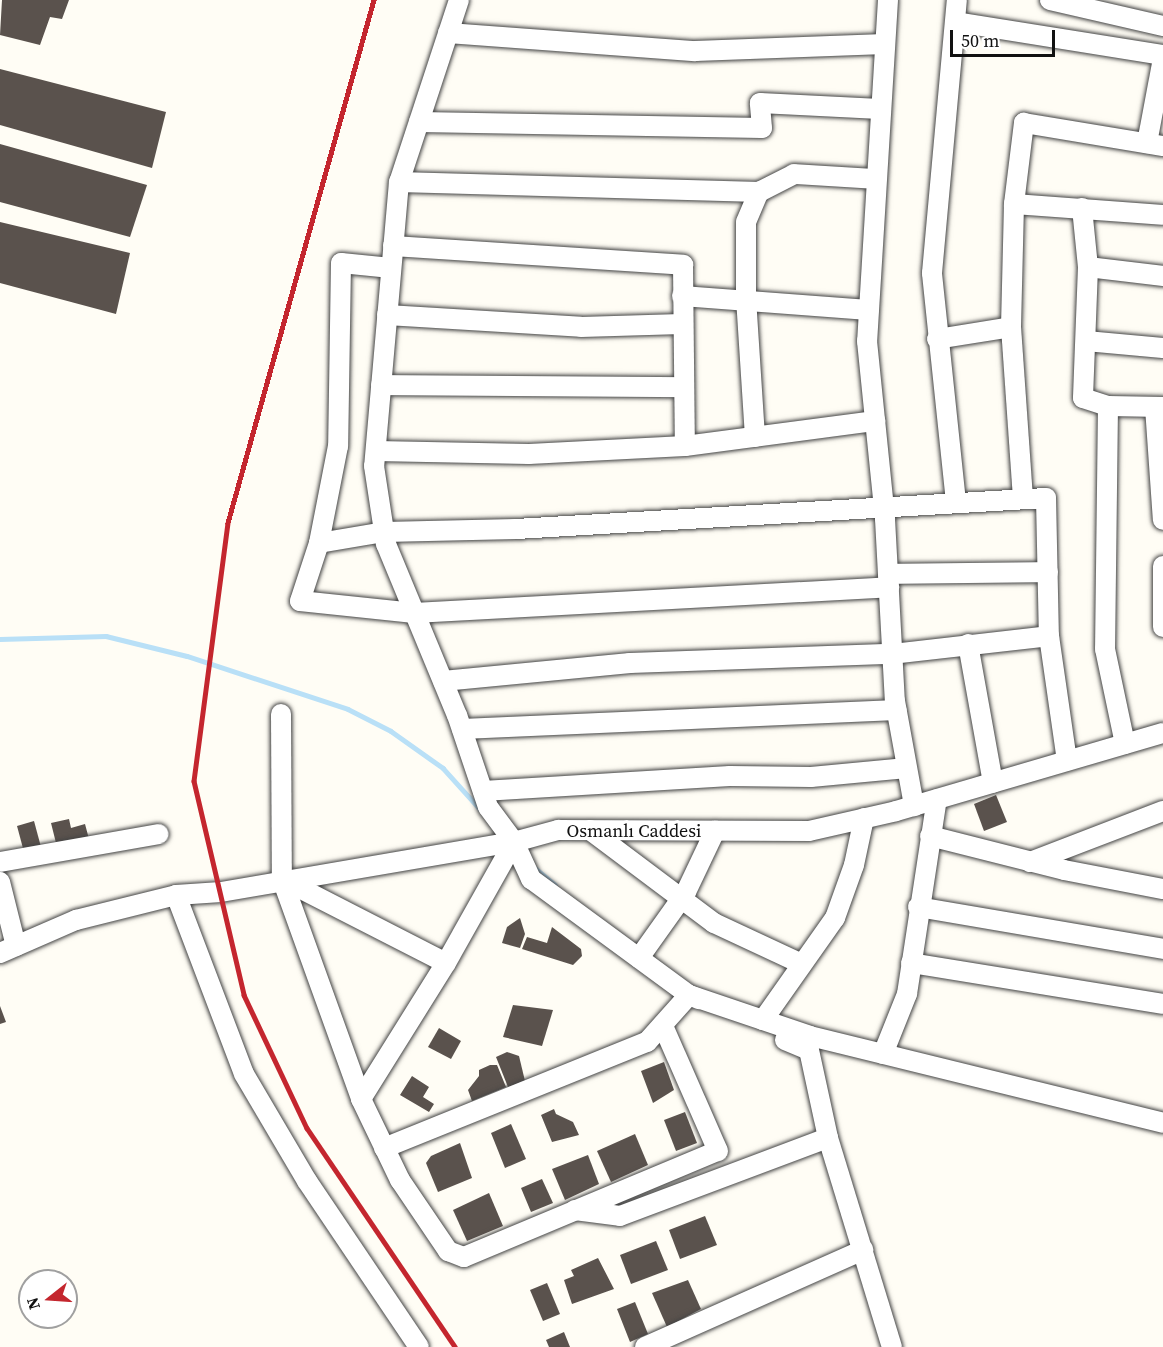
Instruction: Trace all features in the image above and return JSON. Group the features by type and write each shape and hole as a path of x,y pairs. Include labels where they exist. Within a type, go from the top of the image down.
{"street":[{"path":"459,0 399,182 376,451 384,532 414,613 462,729 488,807 514,842 531,879 689,995 808,1050 828,1138 892,1347"},
{"path":"888,0 868,310 897,710 914,806"},
{"path":"956,502 937,339 932,273 957,0"},
{"path":"1050,0 1073,2 1163,26"},
{"path":"956,22 1163,56 1155,144 1024,123 1014,204 1011,327 1023,499"},
{"path":"448,33 695,51 885,44"},
{"path":"419,122 762,128 760,103 880,109"},
{"path":"399,182 759,192 794,174 876,179"},
{"path":"755,437 746,298 746,222 759,192"},
{"path":"1014,204 1163,215"},
{"path":"1082,208 1088,267 1083,398 1108,406 1159,407 1163,520"},
{"path":"393,246 682,265 682,387 685,446"},
{"path":"391,268 341,263 338,446 319,543 300,601 414,613 888,580 1048,572"},
{"path":"1088,267 1163,276"},
{"path":"682,296 746,298 868,310"},
{"path":"387,315 581,327 682,324"},
{"path":"937,339 1011,327"},
{"path":"1086,340 1163,348"},
{"path":"381,385 682,387"},
{"path":"1108,406 1105,649 1125,744"},
{"path":"376,451 529,454 685,446 875,422"},
{"path":"319,543 384,532 516,529 883,505 1046,498 1049,636 1068,761"},
{"path":"1163,566 1163,627"},
{"path":"443,681 630,663 892,654 1049,636"},
{"path":"968,644 993,783"},
{"path":"462,729 897,710"},
{"path":"281,714 282,879 360,1099 400,1180 448,1251 464,1257 573,1209 718,1151 663,1026"},
{"name":"Osmanlı Caddesi","path":"8,950 76,920 176,896 221,892 282,879 514,842 558,830 809,831 914,806 1163,733"},
{"path":"483,791 730,776 811,777 907,768"},
{"path":"883,1054 907,994 918,907 937,799"},
{"path":"1030,861 1163,811"},
{"path":"763,1020 835,918 854,865 864,818"},
{"path":"590,830 714,923 802,964"},
{"path":"639,958 681,899 714,831"},
{"path":"0,862 159,834"},
{"path":"930,836 1030,861 1163,889"},
{"path":"360,1099 447,963 514,842"},
{"path":"282,879 447,963"},
{"path":"0,882 8,950"},
{"path":"176,896 244,1074 307,1181 419,1347"},
{"path":"918,907 1163,949"},
{"path":"911,963 1163,1004"},
{"path":"689,995 763,1020 883,1054 1163,1124"},
{"path":"384,1148 647,1042 689,995"},
{"path":"573,1209 620,1216 828,1138"},
{"path":"645,1347 862,1250"}],"building":[{"path":"2,0 69,0 62,19 50,17 40,45 0,35"},
{"path":"0,69 166,112 152,168 0,125"},
{"path":"0,144 147,185 130,237 0,202"},
{"path":"0,222 130,253 116,314 0,283"},
{"path":"996,795 1007,822 984,831 974,804"},
{"path":"69,819 71,828 85,824 89,839 57,847 51,823"},
{"path":"34,821 41,847 24,852 17,826"},
{"path":"520,918 525,934 520,948 502,943 507,927"},
{"path":"552,927 581,949 582,956 573,965 522,949 527,937 547,943"},
{"path":"513,1005 553,1010 542,1046 503,1037"},
{"path":"0,1006 6,1022 0,1024"},
{"path":"439,1028 461,1041 451,1059 428,1047"},
{"path":"507,1052 519,1056 525,1081 508,1087 496,1057"},
{"path":"664,1062 674,1090 653,1103 641,1071"},
{"path":"490,1065 497,1065 506,1087 472,1101 468,1090 479,1076 479,1070"},
{"path":"412,1076 429,1087 423,1097 434,1104 429,1112 400,1095"},
{"path":"554,1109 556,1114 573,1122 579,1135 552,1142 541,1115"},
{"path":"685,1112 697,1143 676,1151 664,1120"},
{"path":"511,1124 526,1159 505,1168 491,1133"},
{"path":"635,1134 648,1165 611,1182 597,1151"},
{"path":"460,1143 472,1178 438,1192 426,1163 431,1156"},
{"path":"588,1155 599,1184 565,1200 552,1169"},
{"path":"542,1179 553,1203 531,1212 521,1188"},
{"path":"489,1193 503,1226 467,1241 453,1210"},
{"path":"705,1216 717,1245 680,1259 669,1230"},
{"path":"656,1241 668,1270 631,1284 620,1255"},
{"path":"598,1258 614,1289 572,1304 564,1280 574,1276 571,1270"},
{"path":"688,1280 701,1309 667,1327 652,1293"},
{"path":"547,1283 560,1314 543,1321 530,1290"},
{"path":"635,1302 648,1334 630,1342 617,1309"},
{"path":"564,1332 570,1347 549,1347 546,1340"}],"waterway":[{"path":"0,639 106,636 187,656 348,709 391,731 443,768 480,809"},
{"path":"535,868 555,885"}],"railway":[{"path":"374,0 228,523 194,781 244,995 307,1128 455,1347"}]}
